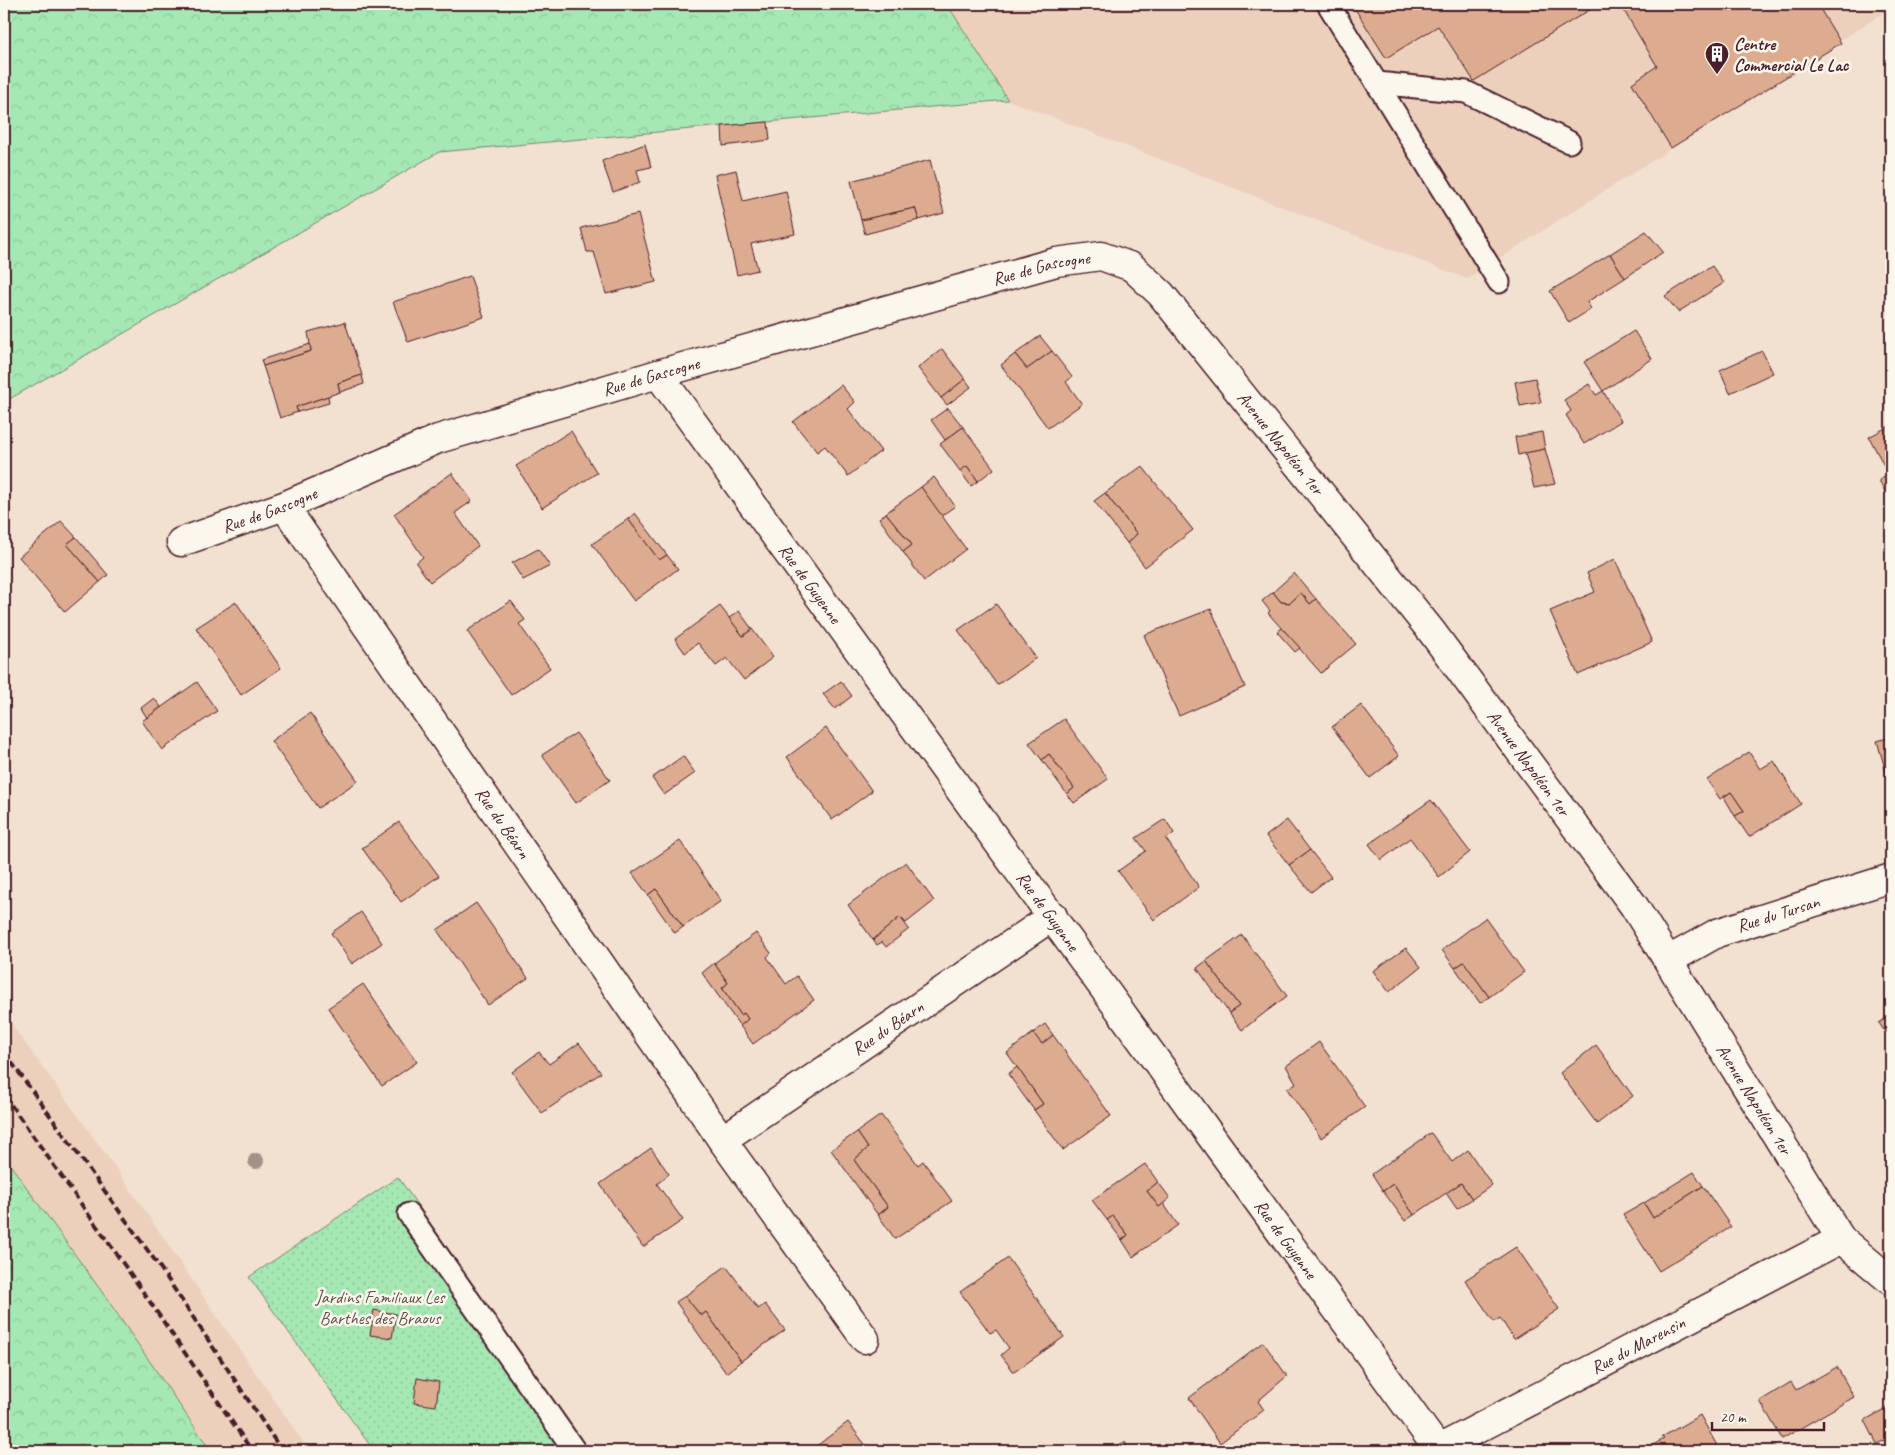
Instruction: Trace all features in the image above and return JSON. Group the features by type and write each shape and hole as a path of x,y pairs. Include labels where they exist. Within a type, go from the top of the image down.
{"street":[{"name":"Rue de Gascogne","path":"181,542 284,506 438,439 658,374 1056,262 1100,256 1132,267"},
{"name":"Avenue Napoléon 1er","path":"1132,267 1161,294 1432,632 1634,906 1841,1238 1891,1281"},
{"name":"Rue de Guyenne","path":"658,374 1053,916 1437,1450"},
{"name":"Rue du Béarn","path":"284,506 722,1140 865,1339"},
{"name":"Rue du Tursan","path":"1669,960 1717,933 1891,878"},
{"name":"Rue du Béarn","path":"722,1140 1053,916"},
{"name":"Rue du Marensin","path":"1437,1450 1841,1238"}],"lane":[{"path":"1328,4 1499,282"},
{"path":"1377,83 1466,92 1569,142"},
{"path":"409,1214 575,1451"}],"shaded area":[{"path":"947,4 1891,4 1891,8 1467,279 1008,100"},
{"path":"4,1014 115,1167 309,1451 211,1451 107,1299 4,1156"}],"green space":[{"path":"4,4 947,4 1008,100 439,152 6,401 4,404"},
{"path":"4,1156 107,1299 211,1451 4,1451"},
{"name":"Jardins Familiaux Les Barthes des Braous","path":"398,1177 588,1451 374,1451 249,1277"}],"building":[{"path":"1352,4 1599,4 1474,81 1438,26 1386,58"},
{"name":"Centre Commercial Le Lac","path":"1620,4 1817,4 1841,43 1671,148 1632,83 1657,66"},
{"path":"768,122 770,140 723,146 722,126"},
{"path":"645,144 651,167 637,170 640,182 613,192 602,161"},
{"path":"930,160 944,213 919,220 915,208 861,220 851,181"},
{"path":"736,170 743,201 786,191 795,234 751,244 758,270 737,275 715,175"},
{"path":"915,208 919,220 865,234 861,220"},
{"path":"638,214 656,282 606,294 594,252 587,252 581,228"},
{"path":"1646,231 1663,252 1625,278 1610,254"},
{"path":"1610,254 1625,278 1587,302 1591,309 1569,323 1550,291"},
{"path":"1712,266 1724,283 1678,312 1665,296"},
{"path":"470,276 484,317 408,342 393,302"},
{"path":"345,322 362,375 338,383 340,392 296,407 298,412 280,418 263,366 311,351 308,332"},
{"path":"1634,331 1652,359 1603,391 1584,362"},
{"path":"1040,336 1052,351 1027,369 1015,354"},
{"path":"310,344 311,351 263,366 261,360"},
{"path":"942,349 965,379 941,398 918,368"},
{"path":"1052,351 1072,377 1066,382 1082,404 1048,428 1001,365 1015,354 1027,369"},
{"path":"1762,351 1773,373 1730,393 1720,370"},
{"path":"362,375 364,384 340,392 338,383"},
{"path":"1535,378 1541,402 1520,406 1515,382"},
{"path":"965,379 971,387 947,405 941,398"},
{"path":"1589,384 1596,395 1603,391 1621,421 1584,444 1566,415 1571,411 1564,400"},
{"path":"841,385 855,402 848,409 881,451 848,476 825,446 817,452 793,422"},
{"path":"328,396 329,403 298,412 296,407"},
{"path":"948,408 963,427 945,440 931,420"},
{"path":"1891,425 1891,494 1887,496 1879,480 1889,475 1869,437"},
{"path":"963,427 994,469 978,481 967,466 960,471 940,444"},
{"path":"571,431 597,473 542,508 516,466"},
{"path":"1542,432 1545,449 1518,455 1515,437"},
{"path":"1545,449 1555,484 1534,488 1525,453"},
{"path":"967,466 978,481 971,486 960,471"},
{"path":"1142,466 1193,530 1145,567 1127,543 1137,534 1105,493"},
{"path":"452,473 472,501 455,513 478,546 430,582 416,563 423,557 394,514"},
{"path":"934,477 955,506 941,516 921,487"},
{"path":"921,487 966,549 924,581 903,552 912,545 886,513"},
{"path":"1105,493 1137,534 1127,543 1094,501"},
{"path":"635,513 667,555 659,560 628,519"},
{"path":"886,513 912,545 903,552 879,518"},
{"path":"628,519 659,560 667,555 678,569 634,601 592,544"},
{"path":"61,521 76,537 67,544 100,582 65,612 19,557"},
{"path":"76,537 108,575 100,582 67,544"},
{"path":"538,549 550,566 523,580 512,563"},
{"path":"1615,559 1652,642 1578,675 1550,611 1595,592 1587,573"},
{"path":"1294,573 1316,599 1310,604 1301,593 1290,603 1281,602 1273,592"},
{"path":"1273,592 1281,602 1290,603 1301,593 1310,604 1316,599 1356,644 1321,673 1268,613 1270,611 1262,601"},
{"path":"511,601 525,620 519,624 550,668 511,695 467,631"},
{"path":"236,602 281,668 241,695 196,628"},
{"path":"996,604 1036,658 997,685 958,630"},
{"path":"720,606 743,636 752,629 773,657 744,680 727,658 716,666 698,643 685,653 675,639"},
{"path":"1211,609 1245,687 1179,716 1144,635"},
{"path":"739,611 752,629 743,636 729,618"},
{"path":"1282,628 1300,648 1295,652 1277,632"},
{"path":"841,681 852,696 835,709 823,694"},
{"path":"197,682 217,711 162,750 142,721"},
{"path":"154,698 161,707 147,718 141,708"},
{"path":"1361,705 1399,756 1370,778 1332,727"},
{"path":"310,713 358,781 318,808 271,741"},
{"path":"1064,719 1108,779 1074,803 1067,794 1074,788 1049,754 1042,760 1029,743"},
{"path":"826,728 872,791 832,820 787,757"},
{"path":"576,733 610,780 576,803 542,755"},
{"path":"1891,737 1891,789 1877,741"},
{"path":"1749,752 1760,769 1774,761 1801,804 1749,837 1735,816 1744,811 1731,792 1720,799 1707,780"},
{"path":"1049,754 1074,788 1067,794 1042,760"},
{"path":"683,756 695,773 664,795 652,778"},
{"path":"1731,792 1744,811 1735,816 1724,797"},
{"path":"1431,800 1470,852 1439,877 1410,838 1381,860 1369,844"},
{"path":"1165,819 1174,833 1166,839 1199,887 1154,920 1118,871 1146,851 1136,838"},
{"path":"1287,820 1310,850 1289,865 1266,836"},
{"path":"399,822 439,876 401,902 362,848"},
{"path":"680,841 721,901 683,927 656,889 648,895 632,873"},
{"path":"1310,850 1331,877 1311,892 1289,865"},
{"path":"906,862 934,901 906,923 900,917 873,940 848,905"},
{"path":"656,889 683,927 675,933 648,895"},
{"path":"476,903 528,978 488,1005 437,930"},
{"path":"361,912 382,943 352,964 331,933"},
{"path":"900,917 909,929 886,947 882,942 877,945 873,940"},
{"path":"1485,918 1524,972 1489,997 1464,962 1455,968 1442,950"},
{"path":"756,933 771,953 767,957 786,984 797,976 814,1000 753,1044 740,1026 748,1019 744,1013 741,1015 722,988 728,983 714,963"},
{"path":"1242,935 1287,996 1242,1030 1229,1013 1239,1006 1206,961"},
{"path":"1406,948 1421,967 1389,992 1373,971"},
{"path":"1206,961 1239,1006 1229,1013 1197,968"},
{"path":"1464,962 1489,997 1480,1003 1455,968"},
{"path":"714,963 728,983 722,988 741,1015 744,1013 748,1019 740,1026 702,973"},
{"path":"363,984 417,1062 382,1086 328,1008"},
{"path":"1891,1015 1891,1041 1879,1023"},
{"path":"1045,1024 1053,1035 1042,1044 1033,1033"},
{"path":"1033,1033 1042,1044 1053,1035 1111,1116 1063,1150 1034,1110 1043,1104 1007,1053"},
{"path":"1319,1042 1365,1107 1321,1138 1287,1089 1296,1083 1286,1066"},
{"path":"579,1043 601,1073 542,1113 512,1072 539,1052 549,1064"},
{"path":"1596,1045 1633,1096 1597,1124 1560,1073"},
{"path":"1017,1067 1043,1104 1034,1110 1008,1074"},
{"path":"881,1115 918,1165 923,1161 952,1201 895,1239 878,1215 888,1207 854,1160 868,1148 857,1132"},
{"path":"857,1132 868,1148 854,1160 888,1207 878,1215 831,1150"},
{"path":"1431,1133 1452,1162 1468,1150 1492,1185 1472,1199 1461,1183 1414,1215 1393,1184 1383,1191 1372,1174"},
{"path":"651,1148 669,1174 657,1184 683,1220 643,1247 600,1184"},
{"path":"1145,1164 1158,1182 1147,1191 1159,1207 1163,1203 1178,1225 1133,1257 1122,1240 1128,1235 1113,1216 1107,1220 1092,1200"},
{"path":"1694,1172 1703,1186 1653,1218 1644,1203"},
{"path":"1158,1182 1170,1198 1159,1207 1147,1191"},
{"path":"1461,1183 1472,1199 1457,1209 1446,1193"},
{"path":"1393,1184 1414,1215 1405,1221 1383,1191"},
{"path":"1703,1186 1731,1227 1659,1271 1623,1215 1644,1203 1653,1218"},
{"path":"1113,1216 1128,1235 1122,1240 1107,1220"},
{"path":"1516,1247 1559,1309 1514,1339 1500,1318 1494,1322 1465,1280"},
{"path":"1008,1258 1064,1337 1014,1372 1001,1355 1009,1348 996,1330 990,1333 960,1292"},
{"path":"726,1266 758,1309 765,1304 785,1330 741,1361 706,1312 701,1316 685,1296"},
{"path":"685,1296 701,1316 706,1312 741,1361 726,1373 676,1302"},
{"path":"374,1310 396,1314 392,1338 370,1335"},
{"path":"1263,1342 1287,1376 1258,1401 1264,1410 1220,1443 1189,1398"},
{"path":"1837,1367 1854,1397 1782,1439 1760,1401 1791,1382 1796,1390"},
{"path":"417,1378 439,1382 436,1406 414,1403"},
{"path":"1891,1406 1891,1437 1877,1444 1865,1420"},
{"path":"1700,1415 1720,1451 1642,1451 1664,1439 1662,1437"},
{"path":"848,1422 870,1451 810,1451"},
{"path":"1125,1442 1129,1451 1105,1451"}],"railway":[{"path":"4,1052 159,1266 282,1451"},
{"path":"4,1095 137,1283 252,1451"}],"place":[{"name":"Centre Commercial Le Lac","path":"1717,75"}]}
